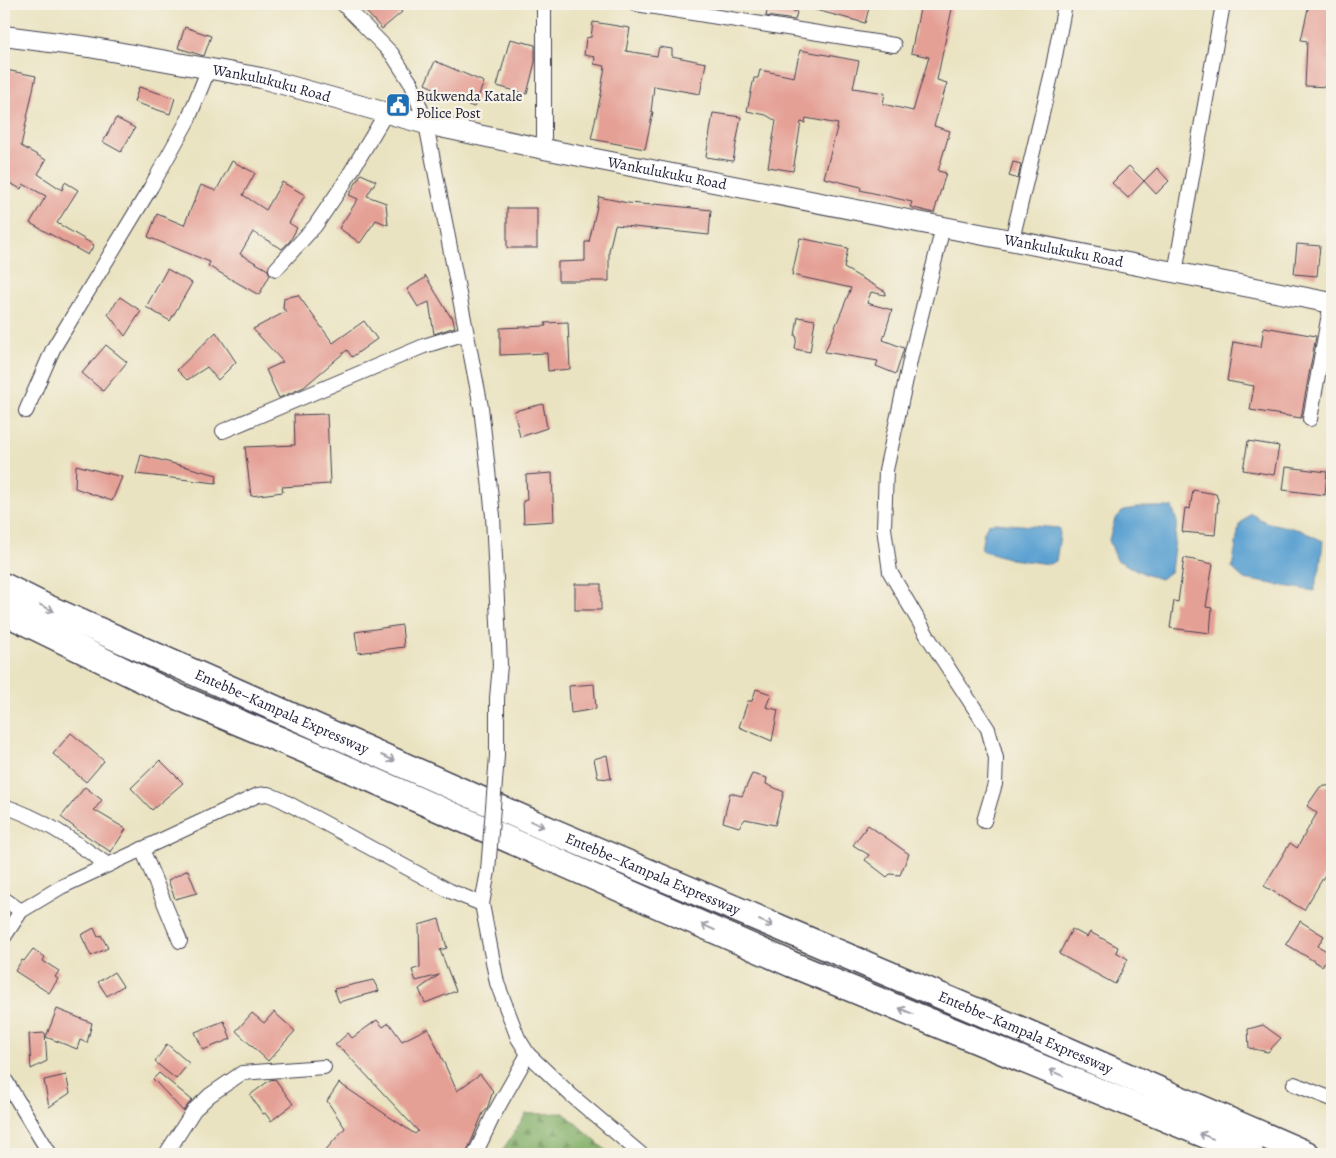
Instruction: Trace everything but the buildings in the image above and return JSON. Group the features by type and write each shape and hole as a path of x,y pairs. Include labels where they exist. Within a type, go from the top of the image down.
{"highway":[{"name":"Entebbe–Kampala Expressway","path":"4,586 44,606 552,831 1307,1154"},
{"name":"Entebbe–Kampala Expressway","path":"4,612 178,697 333,762 791,964 1251,1154"}],"main road":[{"name":"Wankulukuku Road","path":"4,36 89,47 261,78 426,124 544,149 1331,303"}],"street":[{"path":"343,4 392,54 412,86 426,124 481,407 493,516 500,665 497,698 497,756 488,871 482,904 497,983 518,1038 528,1054 571,1095 642,1154"},
{"path":"544,4 544,149"},
{"path":"636,4 894,45"},
{"path":"1012,240 1052,72 1065,4"},
{"path":"1175,273 1223,4"},
{"path":"26,411 53,349 151,186 188,120 209,68"},
{"path":"276,269 315,226 343,185 386,113"},
{"path":"943,227 912,352 886,470 884,528 890,572 928,637 988,729 996,758 995,784 984,821"},
{"path":"1310,419 1331,303"},
{"path":"223,431 415,349 466,333"},
{"path":"4,937 21,911 61,887 258,794 268,794 282,800 450,891 482,904"},
{"path":"4,806 28,815 56,830 108,865"},
{"path":"142,849 180,941"},
{"path":"4,899 21,911"},
{"path":"476,1154 493,1116 528,1054"},
{"path":"166,1154 194,1110 210,1095 242,1073 324,1068"},
{"path":"4,1078 50,1154"},
{"path":"1294,1084 1332,1099"}],"green space":[{"path":"564,1113 610,1154 500,1154 526,1114"}],"water":[{"path":"1142,507 1172,507 1177,522 1171,571 1161,579 1147,575 1117,560 1109,540 1115,519 1124,510"},
{"path":"1250,513 1265,522 1300,530 1323,541 1320,568 1314,591 1244,579 1232,568 1239,526"},
{"path":"988,524 1059,528 1060,535 1056,561 1049,564 1011,559 981,550 984,532"}],"place":[{"name":"Bukwenda Katale Police Post","path":"398,105"}]}
